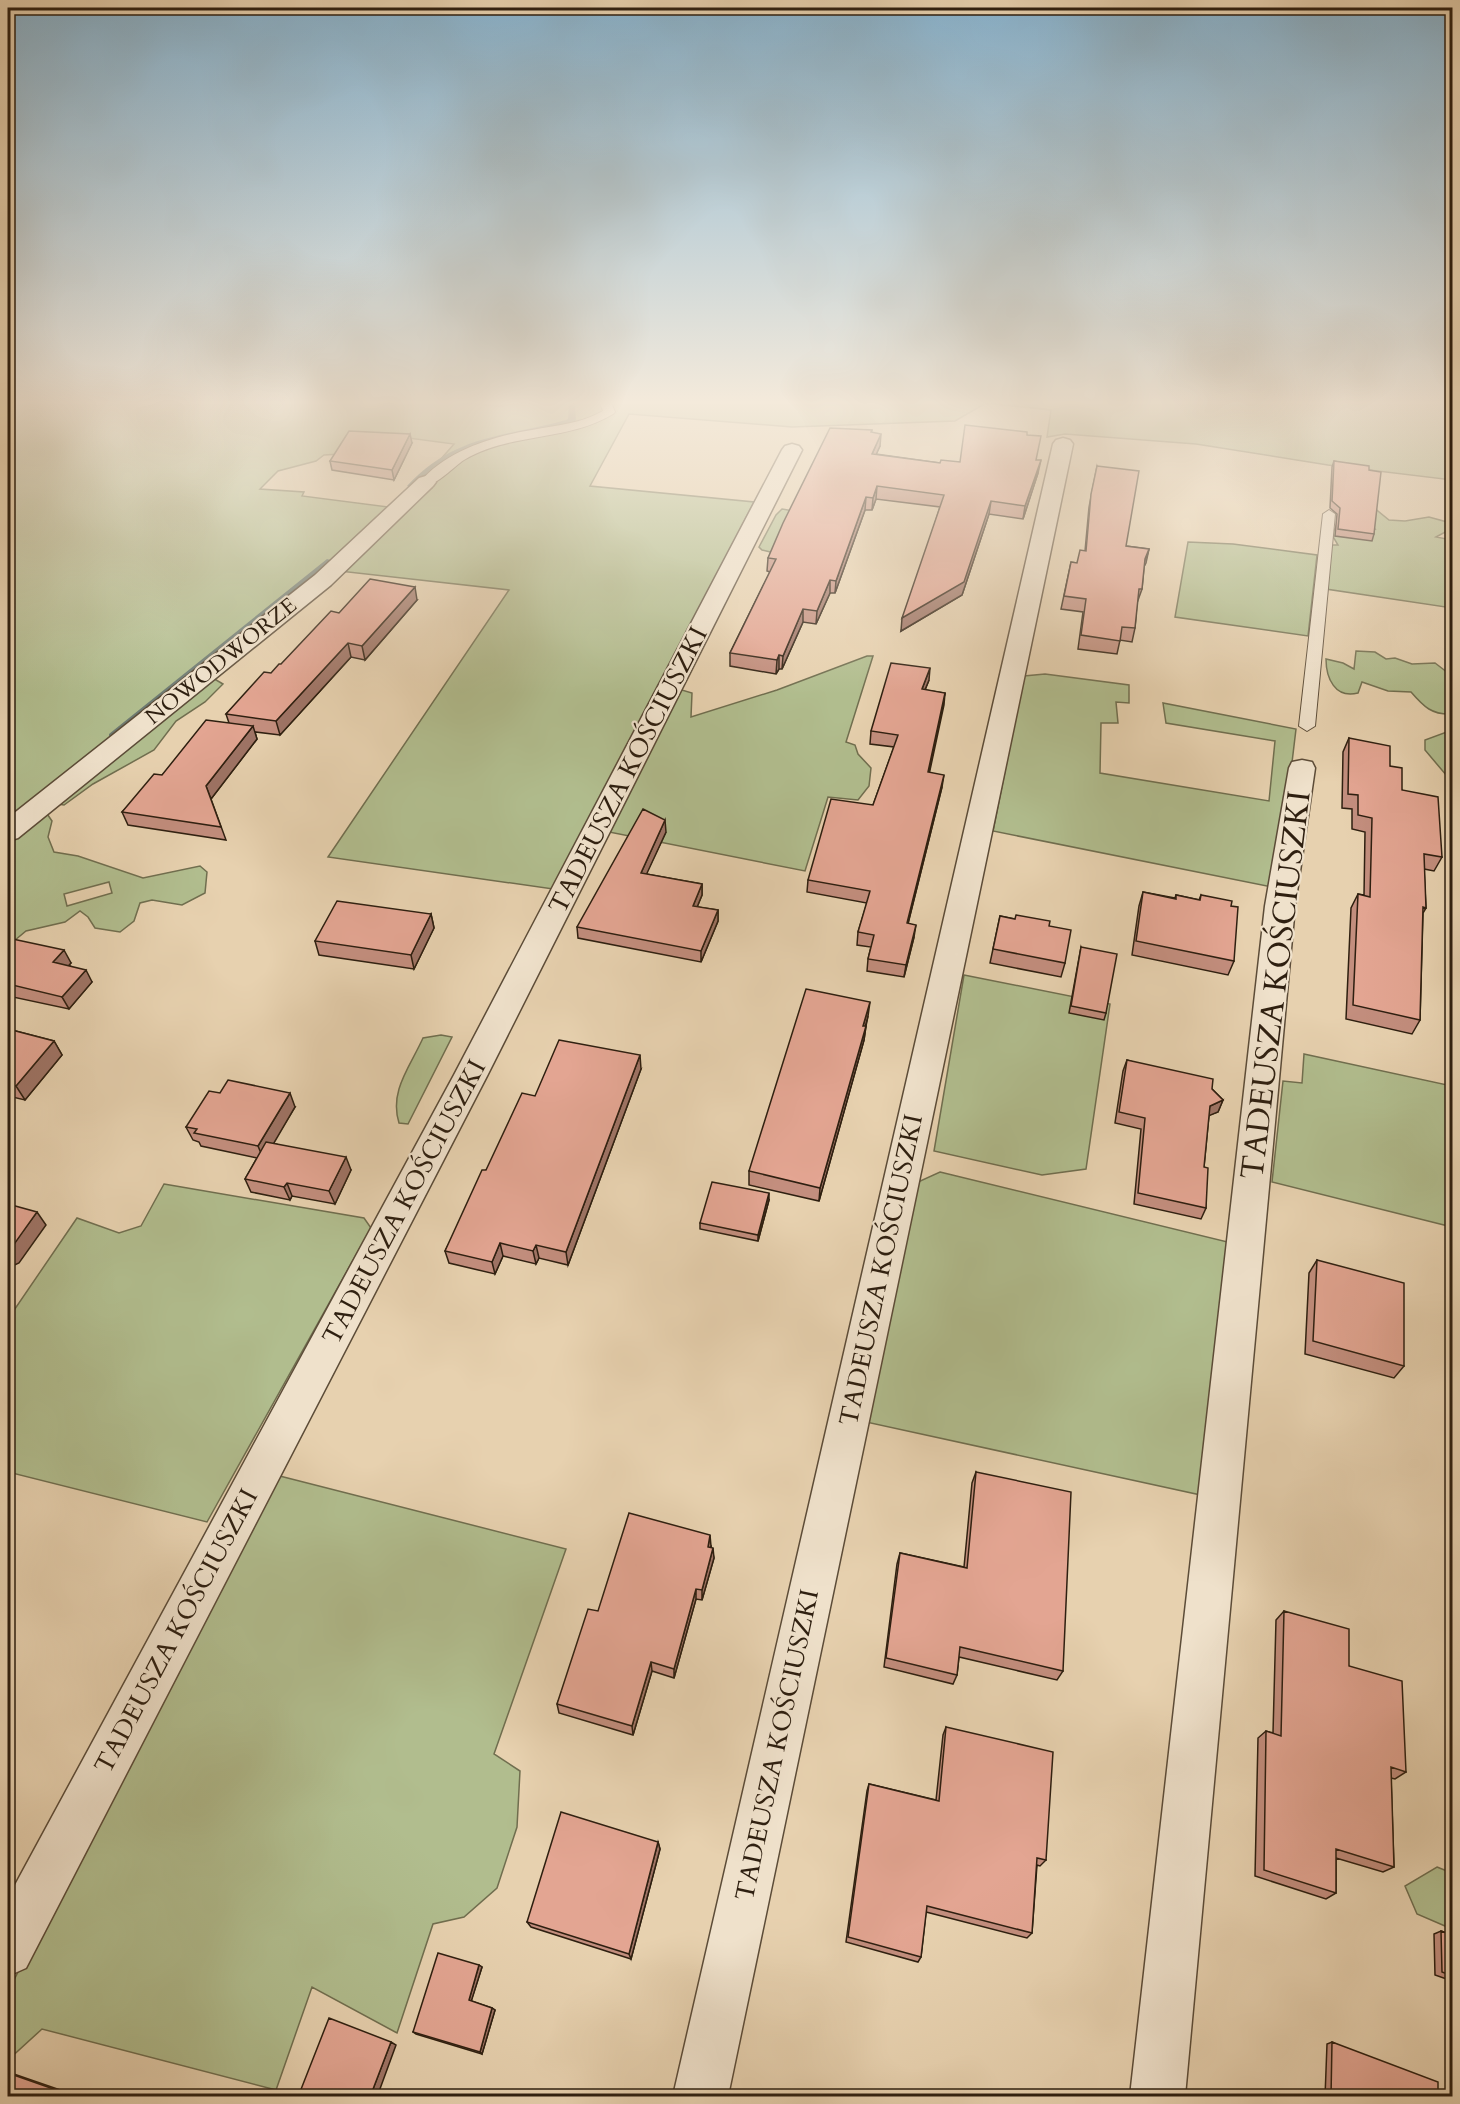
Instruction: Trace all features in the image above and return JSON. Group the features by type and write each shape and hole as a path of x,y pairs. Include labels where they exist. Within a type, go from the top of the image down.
{"street":[{"name":"NOWODWORZE","path":"8,832 323,580 409,498"},
{"name":"TADEUSZA KOŚCIUSZKI","path":"8,1950 470,1076 767,498"},
{"name":"TADEUSZA KOŚCIUSZKI","path":"700,2097 1051,498"},
{"name":"TADEUSZA KOŚCIUSZKI","path":"1157,2097 1274,960 1302,768"}],"lane":[{"path":"1307,726 1329,514"}],"green space":[{"path":"8,498 319,498 396,508 211,677 223,684 205,702 176,721 154,750 93,784 64,805 51,803 43,808 52,821 48,837 54,852 78,856 143,878 200,866 207,872 205,893 182,905 152,900 140,903 134,921 120,932 95,928 88,917 80,911 65,922 26,931 8,946 8,904 14,902 11,883 8,884","holes":["109,882 112,893 67,906 64,894"]},
{"path":"421,498 715,498 754,502 640,726 553,889 328,857 509,590 339,571"},
{"path":"1373,507 1389,520 1405,521 1429,517 1447,522 1451,529 1436,537 1452,540 1452,608 1326,589 1330,545 1338,545 1332,535 1337,524 1375,529 1372,525"},
{"path":"782,509 794,511 779,554 762,550 759,547 776,515"},
{"path":"1188,542 1233,544 1317,555 1308,636 1175,617"},
{"path":"1356,651 1375,652 1386,659 1395,658 1412,664 1435,663 1452,676 1452,691 1449,691 1449,695 1452,698 1452,714 1429,709 1411,692 1388,691 1362,682 1358,693 1343,693 1338,690 1330,680 1326,659 1343,663 1354,669"},
{"path":"867,656 873,656 846,742 855,745 858,754 871,768 869,786 858,800 828,797 805,871 604,831 677,693 682,690 692,693 691,717 777,690"},
{"path":"1045,674 1129,685 1129,703 1116,702 1118,723 1101,723 1100,773 1269,801 1275,741 1166,723 1163,703 1296,729 1277,888 993,831 1024,676"},
{"path":"1452,730 1452,782 1425,750 1425,740"},
{"path":"964,975 1110,1004 1086,1169 1042,1175 934,1151"},
{"path":"441,1035 452,1037 408,1124 399,1123 397,1100 402,1079 423,1038"},
{"path":"1304,1054 1452,1086 1452,1227 1272,1182 1283,1081 1302,1083"},
{"path":"940,1172 1240,1245 1210,1497 866,1422 918,1182"},
{"path":"164,1184 364,1218 371,1228 207,1522 8,1472 8,1319 77,1218 119,1233 141,1226"},
{"path":"268,1473 566,1549 494,1754 520,1771 517,1827 497,1888 464,1917 433,1924 397,2033 312,1987 276,2090 42,2029 8,2060 8,1992"},
{"path":"1437,1867 1452,1873 1452,1929 1417,1914 1405,1886"}],"building":[{"path":"795,498 866,498 836,581 830,580 817,611 803,609 783,656 779,655 777,660 730,653 776,559 768,558"},
{"path":"943,498 1028,498 1025,506 991,501 964,582 902,618"},
{"path":"1091,498 1134,498 1126,546 1149,549 1145,559 1142,589 1139,589 1135,628 1122,627 1120,641 1081,635 1086,599 1064,596 1071,562 1077,563 1080,550 1086,551"},
{"path":"1332,498 1378,498 1374,534 1338,529 1340,508 1332,501"},
{"path":"370,579 415,587 362,646 348,643 276,721 226,714 264,672 271,673 331,611 339,613"},
{"path":"891,663 930,668 922,689 945,693 928,772 944,775 907,923 916,925 906,965 868,959 874,935 858,932 870,891 808,880 831,799 873,805 898,735 871,731"},
{"path":"206,720 253,726 206,786 221,827 122,812 154,774 162,775"},
{"path":"1349,738 1390,746 1390,766 1402,768 1402,790 1438,797 1442,857 1424,854 1426,908 1423,907 1420,1020 1353,1005 1358,894 1370,897 1372,818 1358,815 1358,795 1348,794"},
{"path":"643,809 665,820 641,873 702,884 693,906 718,910 701,951 577,927"},
{"path":"1143,892 1176,899 1176,895 1200,900 1201,895 1232,901 1231,906 1238,907 1234,961 1136,941"},
{"path":"337,901 431,914 411,955 315,941"},
{"path":"1016,915 1050,921 1049,926 1071,930 1065,963 993,949 1000,916 1015,919"},
{"path":"8,938 64,950 53,962 86,970 62,997 8,984"},
{"path":"1081,947 1117,954 1106,1013 1071,1006"},
{"path":"806,989 870,1002 863,1026 866,1026 820,1188 749,1171"},
{"path":"8,1029 54,1041 16,1086 8,1084"},
{"path":"559,1040 640,1055 566,1252 536,1245 533,1251 500,1243 492,1262 445,1251 482,1170 486,1170 522,1093 535,1096"},
{"path":"1127,1060 1213,1079 1212,1089 1223,1100 1210,1106 1204,1167 1208,1168 1206,1208 1138,1193 1145,1118 1119,1112"},
{"path":"228,1080 290,1093 258,1146 194,1133 197,1129 186,1127 209,1091 220,1093"},
{"path":"266,1142 346,1157 329,1191 287,1183 284,1187 245,1179"},
{"path":"712,1182 769,1193 758,1235 700,1223"},
{"path":"8,1204 37,1212 8,1251"},
{"path":"1317,1260 1404,1283 1404,1366 1313,1341"},
{"path":"976,1472 1071,1492 1063,1671 960,1647 957,1675 886,1658 900,1553 967,1568"},
{"path":"629,1513 710,1535 708,1547 713,1548 702,1590 696,1589 674,1669 651,1662 632,1726 557,1704 588,1609 598,1611"},
{"path":"1284,1611 1349,1629 1349,1666 1402,1681 1406,1772 1391,1767 1394,1867 1336,1849 1336,1893 1264,1870 1266,1731 1281,1736"},
{"path":"946,1727 1053,1752 1046,1860 1037,1858 1032,1933 927,1906 921,1957 848,1937 869,1784 939,1801"},
{"path":"561,1812 658,1842 629,1954 527,1922"},
{"path":"1441,1931 1452,1935 1452,1976 1442,1972"},
{"path":"438,1953 479,1965 469,2000 492,2008 480,2052 413,2032"},
{"path":"329,2018 391,2042 370,2097 298,2097"},
{"path":"1332,2042 1438,2082 1438,2097 1331,2097"},
{"path":"8,2073 62,2092 60,2097 8,2097"}],"waterway":[{"path":"112,736 330,561"}]}
